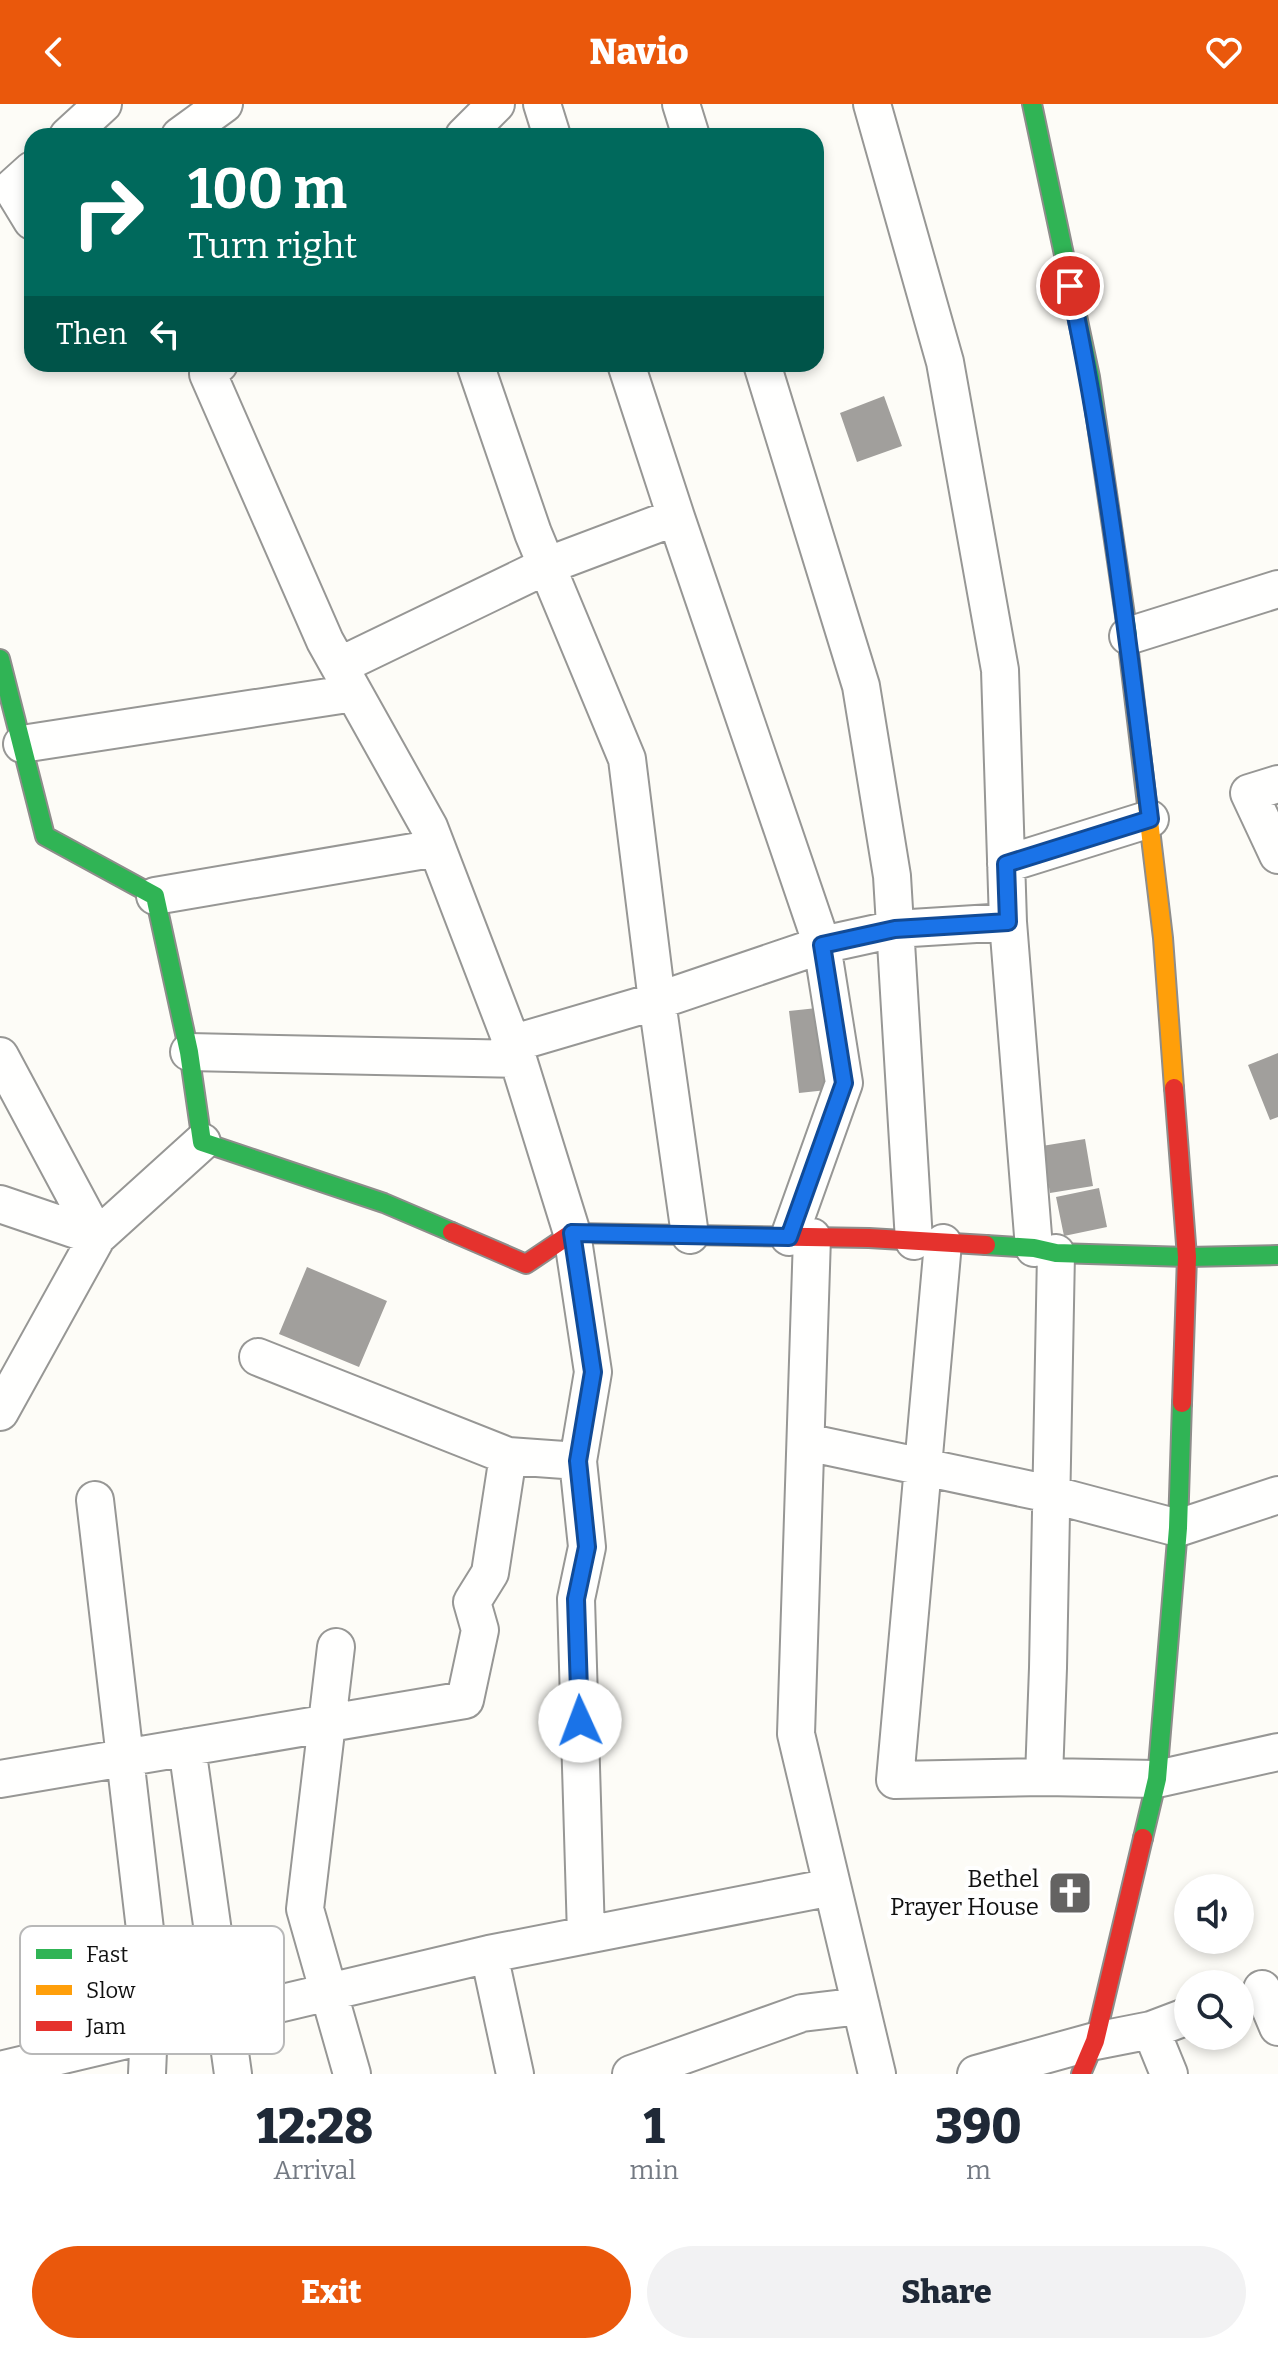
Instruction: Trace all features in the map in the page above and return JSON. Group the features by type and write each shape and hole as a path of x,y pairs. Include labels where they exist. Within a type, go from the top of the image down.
{"street":[{"path":"77,128 103,104"},
{"path":"191,128 224,104"},
{"path":"472,128 496,104"},
{"path":"542,104 550,128"},
{"path":"681,104 688,128"},
{"path":"872,104 945,362 1000,670 1008,922 1045,1250 1050,1494 1044,1777"},
{"path":"1032,104 1090,377 1127,632 1163,938 1187,1257 1178,1528 1157,1779 1095,2041 1081,2074"},
{"path":"24,177 12,188 24,208"},
{"path":"210,372 208,374 325,641 429,827 514,1052 572,1233 593,1372 578,1461 587,1547 576,1599 586,1935"},
{"path":"478,372 533,533 627,759 690,1235"},
{"path":"629,372 822,945 844,1083 800,1237 806,1442 796,1734 877,2074"},
{"path":"764,372 861,686 892,876 928,1242 923,1467 895,1780 1044,1777 1157,1779 1278,1752"},
{"path":"22,744 346,680 546,566 676,517"},
{"path":"1127,632 1278,589"},
{"path":"0,659 45,836 155,896 437,848"},
{"path":"1278,784 1249,793 1278,855"},
{"path":"1006,864 1150,819"},
{"path":"155,896 189,1052 202,1142"},
{"path":"189,1052 514,1052 822,945 895,929 1008,922"},
{"path":"0,1056 97,1237"},
{"path":"202,1142 384,1203 526,1264 572,1233 800,1237 1187,1257 1278,1255"},
{"path":"0,1412 97,1237 202,1142"},
{"path":"0,1204 97,1237"},
{"path":"258,1357 508,1456 578,1461"},
{"path":"806,1442 1050,1494 1178,1528 1278,1495"},
{"path":"0,1779 465,1700 480,1630 472,1602 490,1573 508,1456"},
{"path":"95,1500 144,1926"},
{"path":"336,1647 305,1909 352,2074"},
{"path":"187,1747 212,1926"},
{"path":"284,2003 489,1954 832,1887"},
{"path":"489,1954 515,2074"},
{"path":"1260,1990 1278,2027"},
{"path":"631,2074 802,2013 861,2006"},
{"path":"976,2074 1095,2041 1151,2030 1174,2021"},
{"path":"1151,2030 1169,2074"},
{"path":"0,2070 68,2054"},
{"path":"147,2074 148,2054"},
{"path":"230,2054 233,2074"}],"building":[{"path":"884,396 902,446 857,462 840,413"},
{"path":"817,1008 827,1090 799,1093 789,1011"},
{"path":"1278,1053 1278,1117 1270,1120 1248,1065"},
{"path":"1085,1139 1093,1186 1050,1193 1042,1146"},
{"path":"1099,1188 1107,1227 1064,1236 1056,1197"},
{"path":"307,1267 387,1301 359,1367 279,1334"}],"traffic: fast":[{"path":"1032,104 1090,377 1128,636"},
{"path":"0,659 45,836 155,896 189,1052 202,1142 384,1203 452,1232"},
{"path":"986,1245 1034,1248 1056,1253 1187,1257 1278,1255"},
{"path":"1143,1838 1157,1779 1178,1528 1182,1403"}],"traffic: slow":[{"path":"1126,628 1163,938 1174,1088"}],"traffic: jam":[{"path":"1174,1088 1187,1257 1182,1403"},
{"path":"452,1232 526,1264 572,1233 869,1238 986,1245"},
{"path":"1081,2074 1095,2041 1143,1838"}],"place":[{"name":"Bethel Prayer House","path":"1070,1893"}],"route":[{"path":"580,1721 576,1599 587,1547 578,1461 593,1372 572,1233 789,1237 844,1083 822,945 895,929 1008,922 1006,864 1150,819 1090,377 1070,286"}]}
